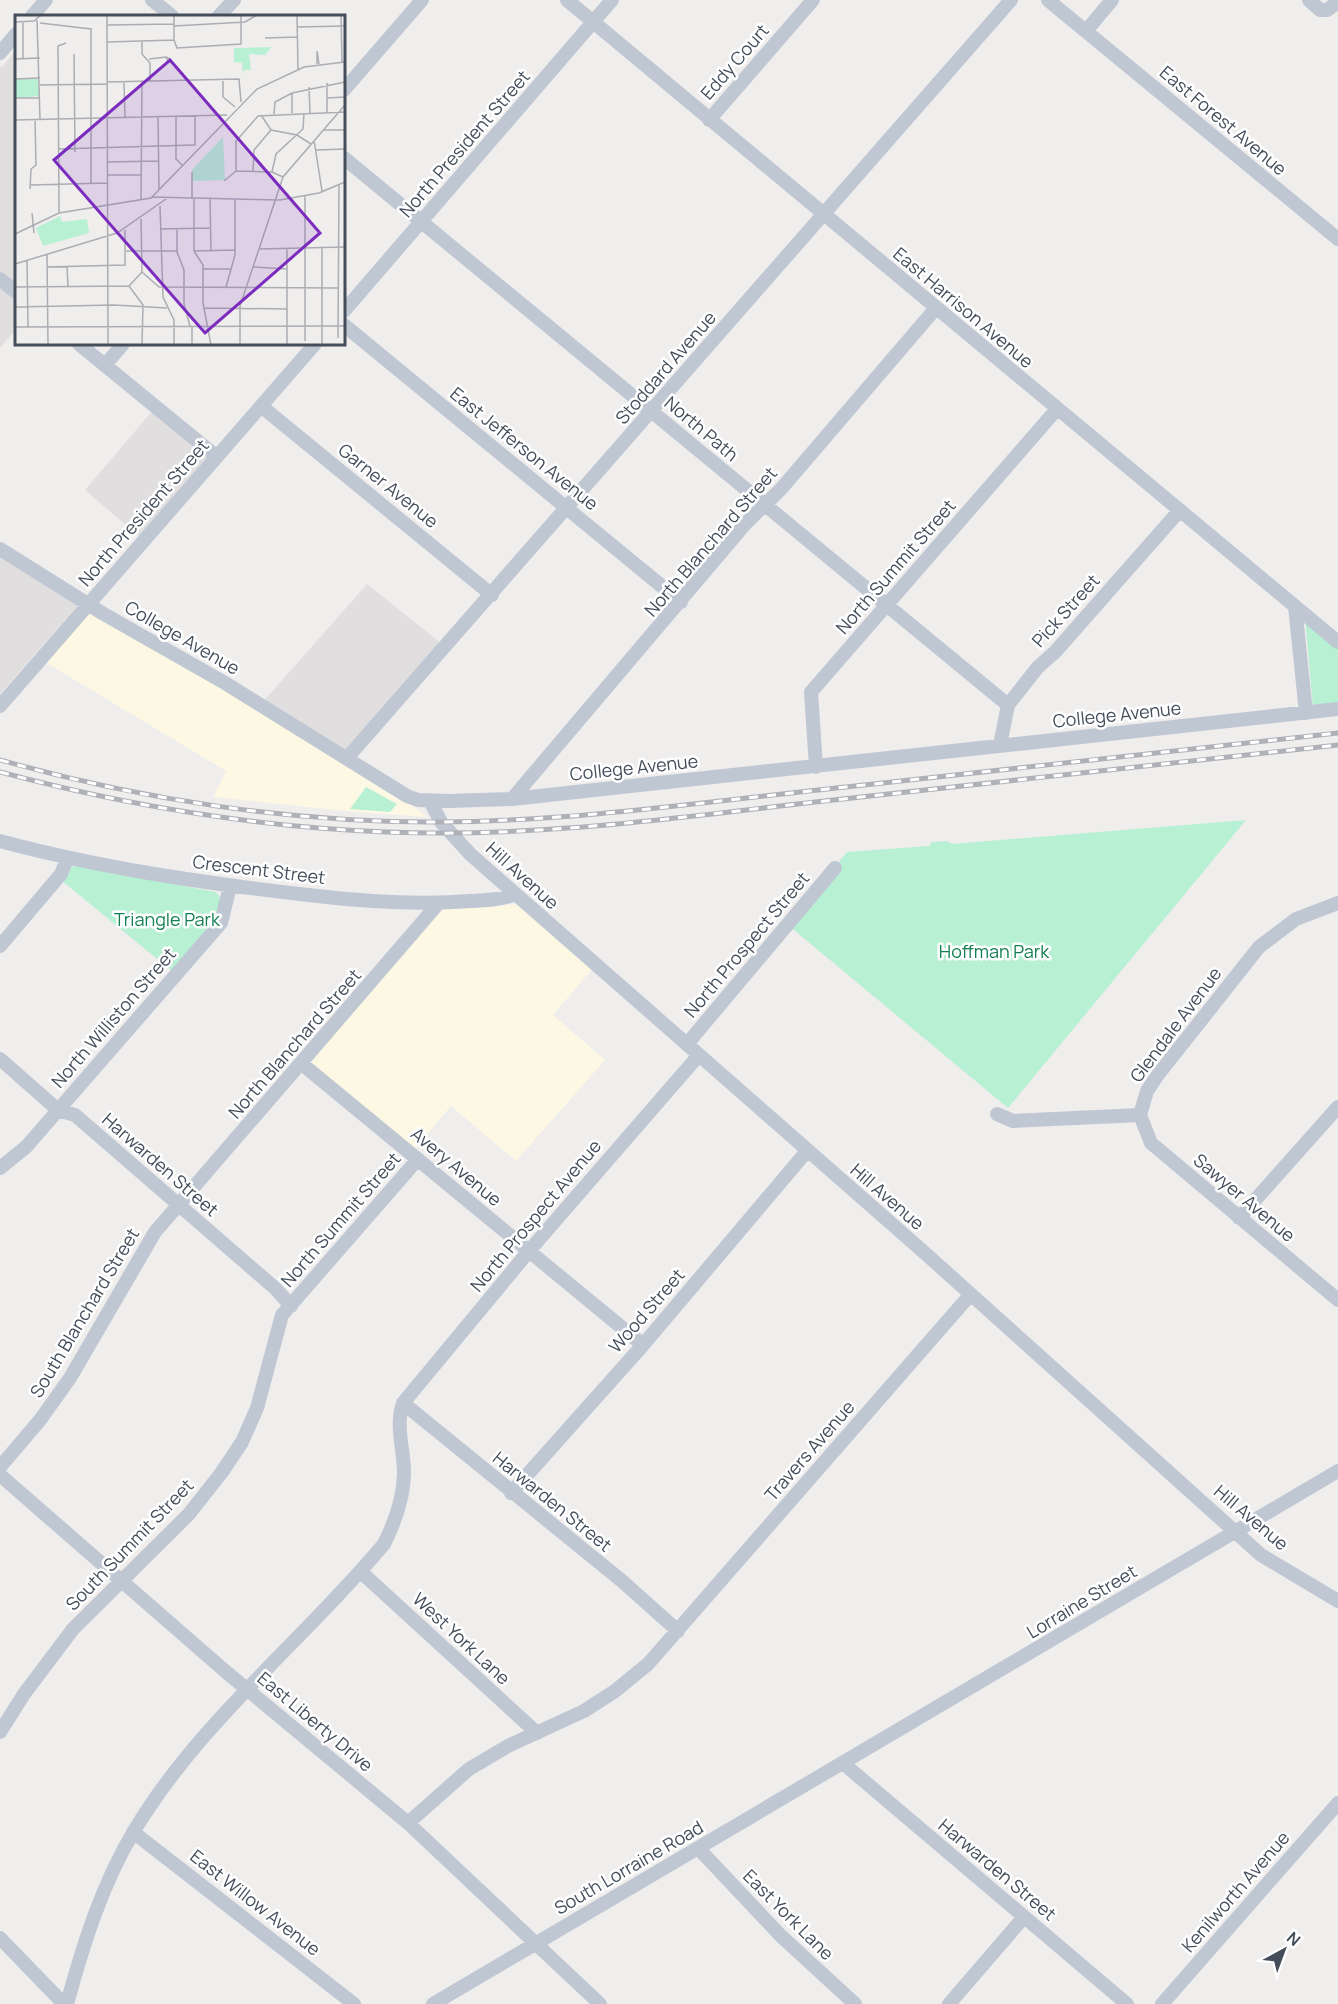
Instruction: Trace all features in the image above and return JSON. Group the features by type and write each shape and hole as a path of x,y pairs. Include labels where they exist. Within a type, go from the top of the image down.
{"street":[{"path":"33,15 46,0"},
{"path":"152,0 171,15"},
{"path":"220,15 234,0"},
{"path":"345,89 422,0"},
{"name":"East Harrison Avenue","path":"567,0 1338,642"},
{"name":"North President Street","path":"345,310 612,0"},
{"name":"Eddy Court","path":"709,120 813,0"},
{"name":"Stoddard Avenue","path":"347,758 1011,0"},
{"path":"1048,0 1086,31 1112,0"},
{"path":"1309,0 1320,10 1327,10 1338,2"},
{"name":"East Forest Avenue","path":"1086,31 1338,239"},
{"path":"0,53 15,35"},
{"name":"North Path","path":"345,159 1008,705"},
{"path":"0,279 15,291"},
{"name":"North Blanchard Street","path":"512,799 746,523 781,489 936,308"},
{"name":"East Jefferson Avenue","path":"345,326 681,602"},
{"path":"80,345 217,457"},
{"path":"105,365 122,345"},
{"name":"North President Street","path":"0,706 314,345"},
{"name":"Garner Avenue","path":"261,406 492,595"},
{"name":"North Summit Street","path":"816,767 811,692 1057,409"},
{"name":"Pick Street","path":"1000,745 1008,705 1038,667 1055,652 1179,510"},
{"name":"College Avenue","path":"0,549 88,604 225,683 407,796 430,801 512,799 1338,709"},
{"path":"1295,606 1305,712"},
{"name":"Hill Avenue","path":"430,801 441,822 454,838 515,894 1261,1555 1338,1601"},
{"name":"Crescent Street","path":"0,841 67,859 230,886 365,901 437,905 499,901 515,894"},
{"path":"0,946 61,874 67,859"},
{"name":"North Prospect Street","path":"687,1044 835,868"},
{"name":"North Williston Street","path":"0,1168 26,1148 221,923 230,886"},
{"name":"Glendale Avenue","path":"1140,1115 1147,1091 1156,1076 1259,947 1296,919 1338,903"},
{"name":"North Blanchard Street","path":"178,1206 437,905"},
{"name":"North Prospect Avenue","path":"403,1403 529,1251 699,1055"},
{"name":"Harwarden Street","path":"0,1059 58,1110 75,1115 276,1289 291,1306"},
{"name":"Avery Avenue","path":"302,1064 643,1345"},
{"path":"1239,1218 1338,1107"},
{"path":"997,1114 1013,1121 1140,1115"},
{"name":"Sawyer Avenue","path":"1140,1115 1151,1143 1338,1300"},
{"name":"Wood Street","path":"511,1493 643,1345 807,1151"},
{"name":"North Summit Street","path":"291,1306 418,1159"},
{"name":"South Blanchard Street","path":"0,1467 57,1398 155,1232 178,1206"},
{"name":"Travers Avenue","path":"408,1823 469,1769 508,1746 584,1711 615,1691 648,1665 970,1295"},
{"name":"South Summit Street","path":"0,1732 55,1651 189,1514 236,1451 247,1433 264,1390 282,1315 291,1306"},
{"path":"0,1938 65,2004 100,1900 133,1832 186,1756 247,1689 361,1572 384,1544 399,1507 404,1472 399,1415 403,1403"},
{"name":"Harwarden Street","path":"403,1403 622,1581 678,1630"},
{"name":"Lorraine Street","path":"844,1764 1338,1471"},
{"name":"East Liberty Drive","path":"0,1475 247,1689 408,1823 537,1942 600,2004"},
{"name":"West York Lane","path":"361,1572 537,1733"},
{"name":"Harwarden Street","path":"844,1764 1127,2004"},
{"name":"South Lorraine Road","path":"433,2004 844,1764"},
{"name":"Kenilworth Avenue","path":"1162,2004 1338,1803"},
{"name":"East Willow Avenue","path":"133,1832 354,2004"},
{"name":"East York Lane","path":"698,1848 781,1936 855,2004"},
{"path":"949,2004 1024,1917"}],"shaded area":[{"path":"15,51 15,330 0,348 0,65 2,67"},
{"path":"153,410 211,456 141,538 85,490"},
{"path":"0,545 84,598 0,694"},
{"path":"367,584 442,644 347,753 262,703"},
{"path":"90,610 400,796 427,817 213,797 226,771 45,662"},
{"path":"521,904 594,967 553,1015 605,1060 516,1161 451,1106 413,1151 307,1064 439,909"}],"green space":[{"path":"1305,618 1338,646 1338,705 1313,708"},
{"path":"366,787 397,804 390,812 350,809"},
{"name":"Hoffman Park","path":"1246,820 1008,1108 788,925 847,852 929,846 931,842 947,841 952,844"},
{"name":"Triangle Park","path":"77,866 216,892 221,899 214,921 172,971 62,881 72,867"}],"railway":[{"path":"0,760 108,787 274,813 386,821 492,821 644,809 1338,733"},
{"path":"0,772 144,805 240,820 387,832 492,832 650,821 1338,745"}]}
